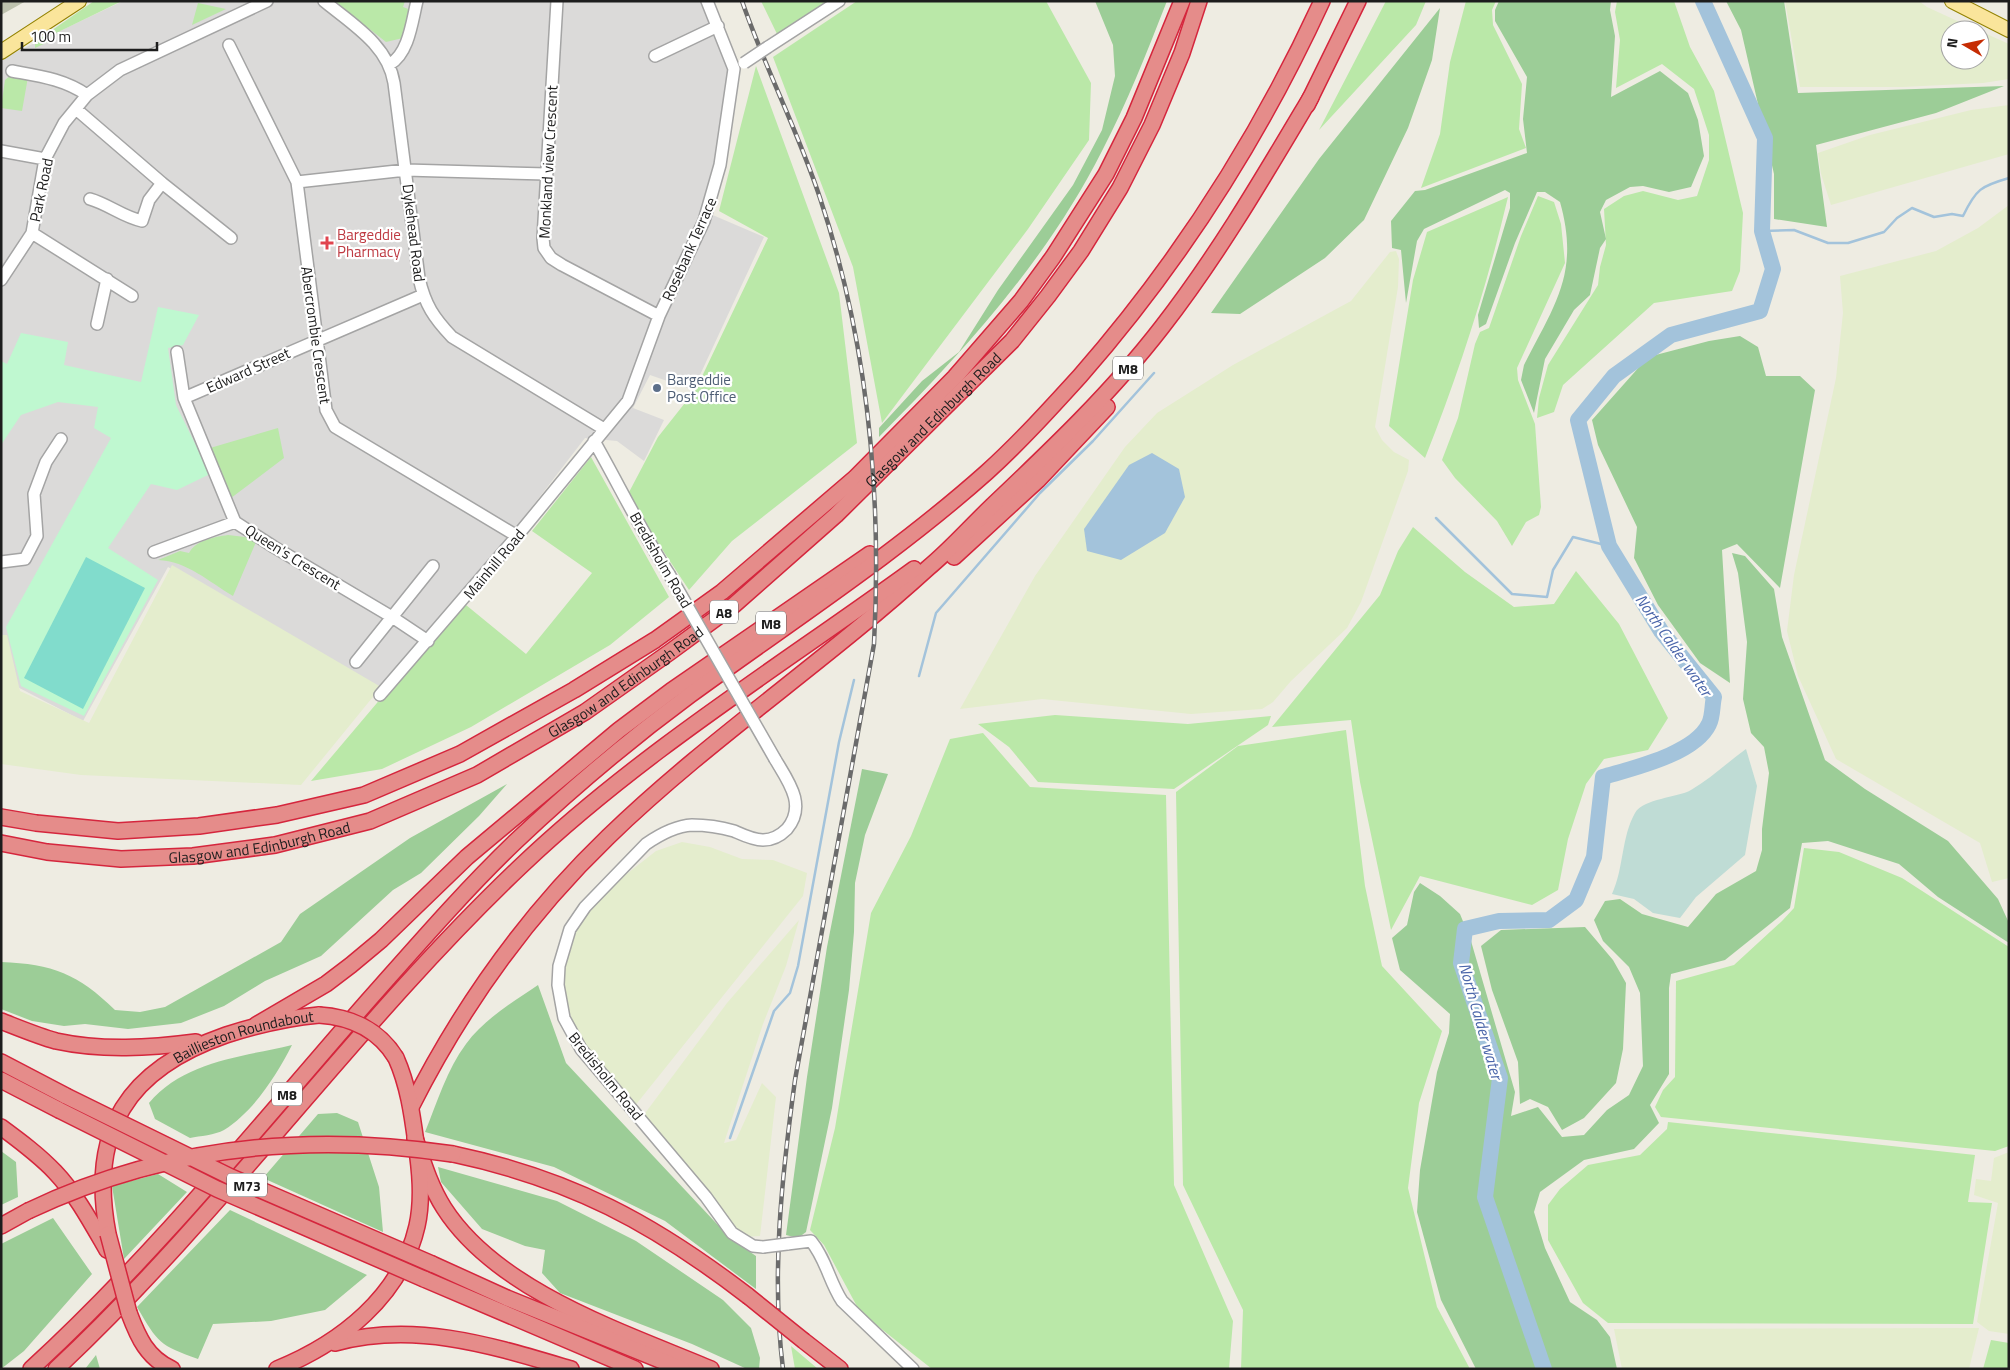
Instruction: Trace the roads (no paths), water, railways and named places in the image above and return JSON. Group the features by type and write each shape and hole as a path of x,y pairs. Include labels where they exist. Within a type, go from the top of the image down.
{"highway":[{"name":"Glasgow and Edinburgh Road","path":"1,817 36,823 118,831 199,826 278,816 364,795 460,754 574,690 655,640 722,592 855,478 955,377 1021,301 1068,236 1106,174 1134,118 1182,1"},
{"name":"Glasgow and Edinburgh Road","path":"1,843 47,852 121,858 193,856 275,845 370,821 477,775 585,712 734,605 836,516 955,399 1024,326 1081,250 1120,188 1168,89 1199,1"},
{"name":"M8","path":"423,900 630,732 844,587 919,529 988,471 1044,416 1112,339 1165,272 1229,177 1272,100 1322,1"},
{"name":"M8","path":"734,727 882,618 1021,497 1085,433 1168,335 1250,215 1358,1"},
{"name":"M8","path":"411,1107 424,1081 471,1004 533,919 606,838 734,727 930,568 1083,418 1161,328 1244,210 1311,97"},
{"name":"M8","path":"256,1025 326,984 381,940 467,857 619,730 671,691 847,571 946,495 1038,412 1112,339"},
{"name":"M8","path":"56,1369 177,1247 431,956 523,864 655,754 918,566 991,507"},
{"name":"M8","path":"31,1369 75,1328 201,1195 404,960 514,844 634,738 743,657"},
{"name":"Baillieston Roundabout","path":"172,1369 158,1361 144,1347 129,1313 104,1235 103,1170 108,1145 120,1114 136,1089 160,1066 182,1053 256,1025 319,1015 343,1018 365,1027 382,1039 396,1058 407,1086 419,1167 420,1208 418,1224 408,1254 397,1276 374,1305 354,1325 326,1345 303,1358 277,1369"},
{"path":"1,1022 56,1040 106,1048 163,1046 217,1039"},
{"name":"M73","path":"1,1062 230,1177 534,1310 682,1369"},
{"name":"M73","path":"1,1080 217,1189 635,1369"},
{"path":"1,1127 26,1145 56,1173 104,1235"},
{"path":"416,1138 426,1171 445,1209 469,1238 498,1264 555,1300 597,1321 710,1369"},
{"path":"1,1226 28,1211 65,1195 134,1171 175,1160 229,1150 289,1144 330,1143 382,1145 454,1154 543,1178 628,1215 700,1260 840,1369"},
{"path":"326,1345 358,1337 393,1333 425,1334 482,1344 571,1369"}],"main road":[{"path":"1,52 79,1"},
{"path":"1952,1 2009,30"}],"street":[{"name":"Park Road","path":"1,280 32,233 45,159 64,122 87,95 120,70 267,1"},
{"name":"Dykehead Road","path":"324,1 375,44 390,64 423,295 433,316 452,337 604,429"},
{"path":"390,64 396,60 404,46 418,1"},
{"name":"Monkland view Crescent","path":"557,1 546,174 544,248 551,258 660,316"},
{"name":"Rosebank Terrace","path":"604,429 628,402 660,316 704,221 713,197 739,66 707,1"},
{"path":"739,66 839,1"},
{"path":"655,56 718,26"},
{"name":"Abercrombie Crescent","path":"228,44 296,182 326,410 335,427 518,536"},
{"path":"12,71 57,79 74,86 87,95"},
{"path":"76,109 162,183 231,238"},
{"path":"1,152 45,159"},
{"path":"296,182 406,170 546,174"},
{"path":"90,199 104,203 130,219 142,221 149,200 162,183"},
{"path":"32,233 132,296"},
{"path":"97,324 107,279"},
{"name":"Edward Street","path":"184,398 423,295"},
{"name":"Queen's Crescent","path":"177,352 184,398 235,522 392,617 428,641"},
{"name":"Mainhill Road","path":"380,695 518,536 604,429"},
{"path":"1,562 25,559 37,536 34,494 46,462 61,439"},
{"name":"Bredisholm Road","path":"594,441 627,498 645,538 669,574 795,794 796,802 794,818 785,831 764,840 723,828 693,825 672,830 646,844 578,916 564,942 558,985 564,1018 581,1050 706,1198 732,1233 752,1246 763,1247 811,1241 824,1260 834,1289 842,1301 913,1369"},
{"path":"154,552 235,522"},
{"path":"356,662 432,566"}],"waterway":[{"name":"North Calder water","path":"1544,1369 1485,1197 1500,1078 1461,963 1465,929 1499,921 1549,920 1576,900 1594,857 1603,777 1677,752 1702,735 1711,718 1714,697 1661,631 1609,546 1578,420 1614,376 1671,335 1760,311 1773,269 1762,231 1765,138 1703,1"},
{"path":"1762,231 1794,230 1828,243 1848,243 1884,232 1897,218 1912,208 1934,217 1952,214 1963,216 1980,190 2009,178"},
{"path":"919,676 936,613 1040,493 1093,441 1154,373"},
{"path":"1436,518 1512,594 1547,597 1553,570 1573,537 1609,546"},
{"path":"730,1138 774,1011 790,993 798,966 839,742 854,680"}],"railway":[{"path":"742,1 820,198 850,307 868,418 876,531 874,644 795,1080 782,1188 778,1297 783,1369"}],"place":[{"name":"Bargeddie Pharmacy","path":"327,243"},
{"name":"Bargeddie Post Office","path":"657,388"}]}
